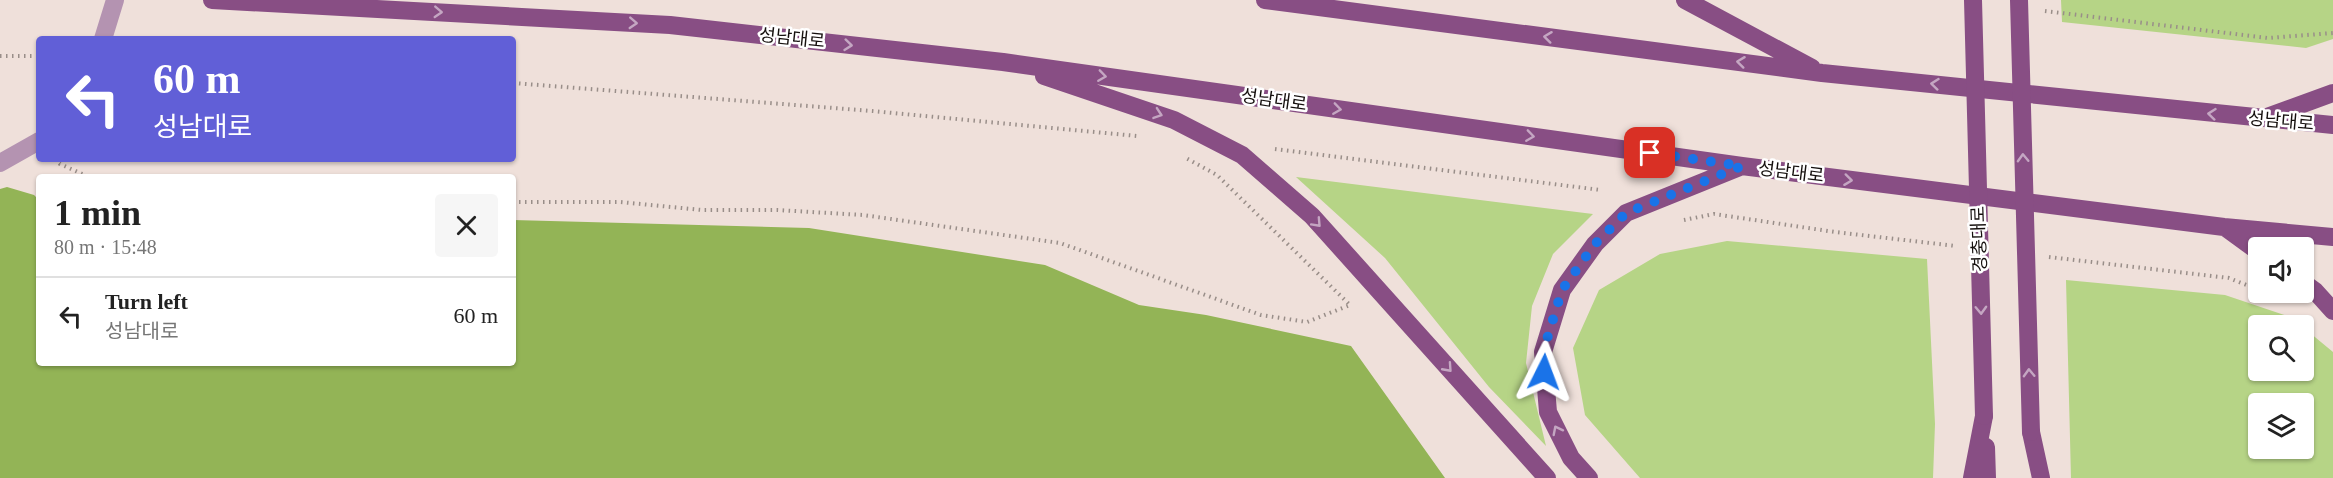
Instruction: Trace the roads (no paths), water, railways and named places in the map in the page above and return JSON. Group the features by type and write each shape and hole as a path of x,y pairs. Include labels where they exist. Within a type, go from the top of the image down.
{"main road":[{"name":"성남대로","path":"212,0 670,25 1003,62 1742,166 2224,227 2333,237"},
{"name":"성남대로","path":"1265,0 1822,73 2333,125"},
{"path":"1685,0 1822,73"},
{"name":"경충대로","path":"1973,0 1987,478"},
{"path":"2019,0 2033,478"},
{"path":"1003,62 1174,120 1242,155 1312,216 1547,478"},
{"path":"2261,119 2333,93"},
{"path":"1589,478 1571,458 1548,412 1543,352 1562,290 1595,244 1626,213 1742,166"},
{"path":"2224,227 2248,244"},
{"path":"2314,290 2333,311"},
{"path":"1972,478 1984,416"},
{"path":"2031,432 2041,478"}],"street":[{"path":"104,36 116,0"},
{"path":"0,163 36,143"}]}
